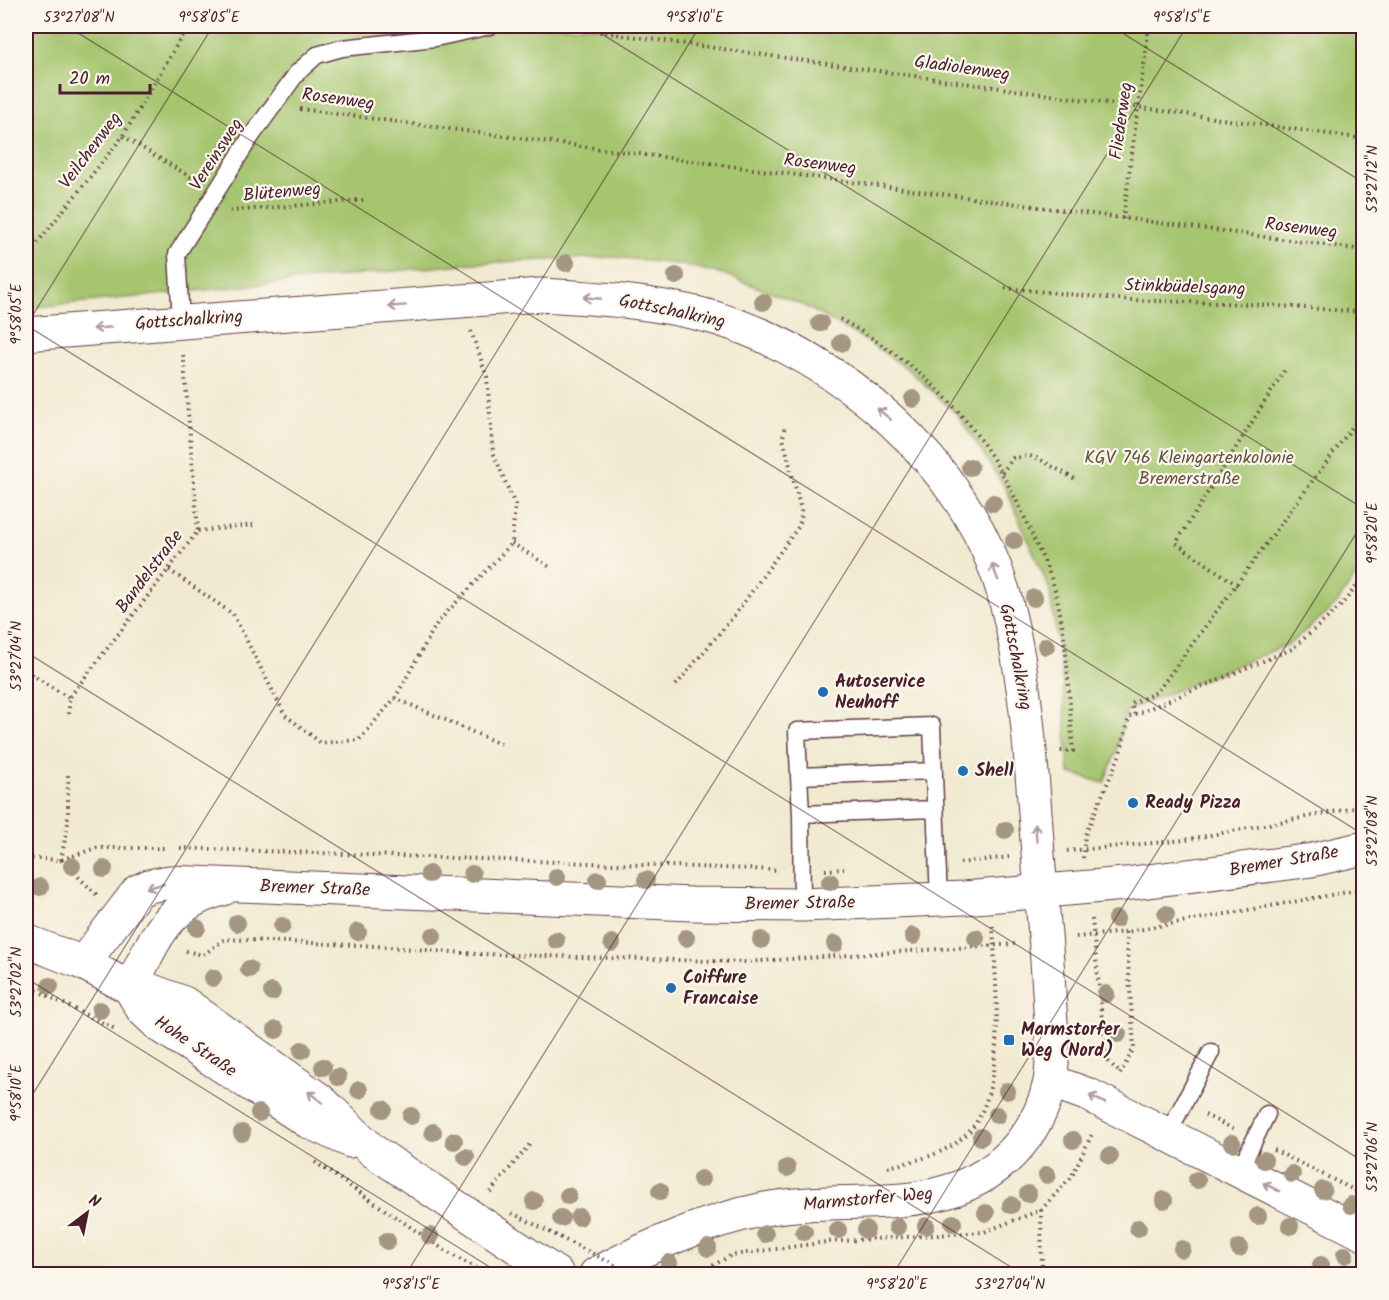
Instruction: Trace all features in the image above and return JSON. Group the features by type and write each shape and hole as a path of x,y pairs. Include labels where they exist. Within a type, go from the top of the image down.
{"street":[{"name":"Gottschalkring","path":"26,334 540,295 644,304 713,318 768,338 816,364 888,417 919,447 945,480 984,546 1003,591 1019,669 1032,751 1041,891"},
{"name":"Bremer Straße","path":"83,963 120,911 138,891 149,886 170,882 692,904 802,905 939,900 1196,876 1312,860 1364,848"},
{"name":"Bremer Straße","path":"130,988 157,937 177,909 191,899 234,886"},
{"name":"Marmstorfer Weg","path":"596,1275 674,1236 727,1218 768,1208 944,1194 968,1186 999,1166 1025,1138 1038,1119 1050,1082 1053,1049 1041,891"},
{"path":"26,941 83,963 130,988"},
{"name":"Hohe Straße","path":"130,988 155,991 184,1003 320,1100 373,1151 500,1221 557,1275"},
{"path":"1050,1082 1089,1095 1364,1234"}],"lane":[{"name":"Vereinsweg","path":"181,321 177,254 273,105 307,62 326,51 435,38 490,26"},
{"path":"802,905 797,731 932,726 939,900"},
{"path":"799,776 934,771"},
{"path":"801,814 935,809"},
{"path":"1167,1134 1210,1052"},
{"path":"1239,1171 1268,1114"}],"path":[{"name":"Veilchenweg","path":"26,257 123,136 188,26"},
{"name":"Gladiolenweg","path":"558,26 1364,139"},
{"name":"Fliederweg","path":"1123,219 1149,26"},
{"name":"Rosenweg","path":"273,105 1364,250"},
{"path":"123,136 215,192"},
{"name":"Blütenweg","path":"203,213 363,200"},
{"name":"Stinkbüdelsgang","path":"1005,288 1129,300 1249,304 1364,312"},
{"path":"169,570 233,614 285,716 321,743 359,740 395,698 437,623 512,543 515,505 493,453 487,377 461,301"},
{"name":"Bandelstraße","path":"69,698 198,531 181,321"},
{"path":"1237,585 1176,543 1286,368"},
{"path":"1135,714 1131,704 1157,692 1364,411"},
{"path":"676,685 734,616 799,526 802,514 783,438 785,424"},
{"path":"1002,473 1013,458 1030,456 1075,479"},
{"path":"198,531 253,525"},
{"path":"512,543 550,567"},
{"path":"1082,850 1085,835 1120,754 1129,717 1292,649 1339,608 1364,577"},
{"path":"26,671 69,698 69,714"},
{"path":"395,698 505,746"},
{"path":"61,860 68,823 68,771"},
{"path":"938,865 1185,840 1364,806"},
{"path":"26,858 61,860 96,848 208,848 802,870 848,869"},
{"path":"61,860 95,893"},
{"path":"1126,932 1134,1048 1120,1073 1106,1059 1094,936 1364,889"},
{"path":"183,950 203,955 225,939 376,946 477,954 746,962 994,947 996,1066 986,1105 975,1124 963,1138 935,1155 885,1168"},
{"path":"26,985 105,1022 124,1034"},
{"path":"488,1195 530,1144"},
{"path":"1041,1210 1042,1275"},
{"path":"500,1221 633,1275"},
{"path":"450,1254 488,1275"}],"green space":[{"name":"KGV 746 Kleingartenkolonie Bremerstraße","path":"26,26 1363,26 1363,564 1336,605 1289,644 1126,711 1116,752 1104,783 1069,773 1062,672 1049,588 1006,489 958,415 908,369 857,335 803,305 723,274 683,265 615,257 474,263 26,308"}],"place":[{"name":"Autoservice Neuhoff","path":"823,692"},
{"name":"Shell","path":"963,771"},
{"name":"Ready Pizza","path":"1133,803"},
{"name":"Coiffure Francaise","path":"671,988"},
{"name":"Marmstorfer Weg (Nord)","path":"1009,1040"}]}
